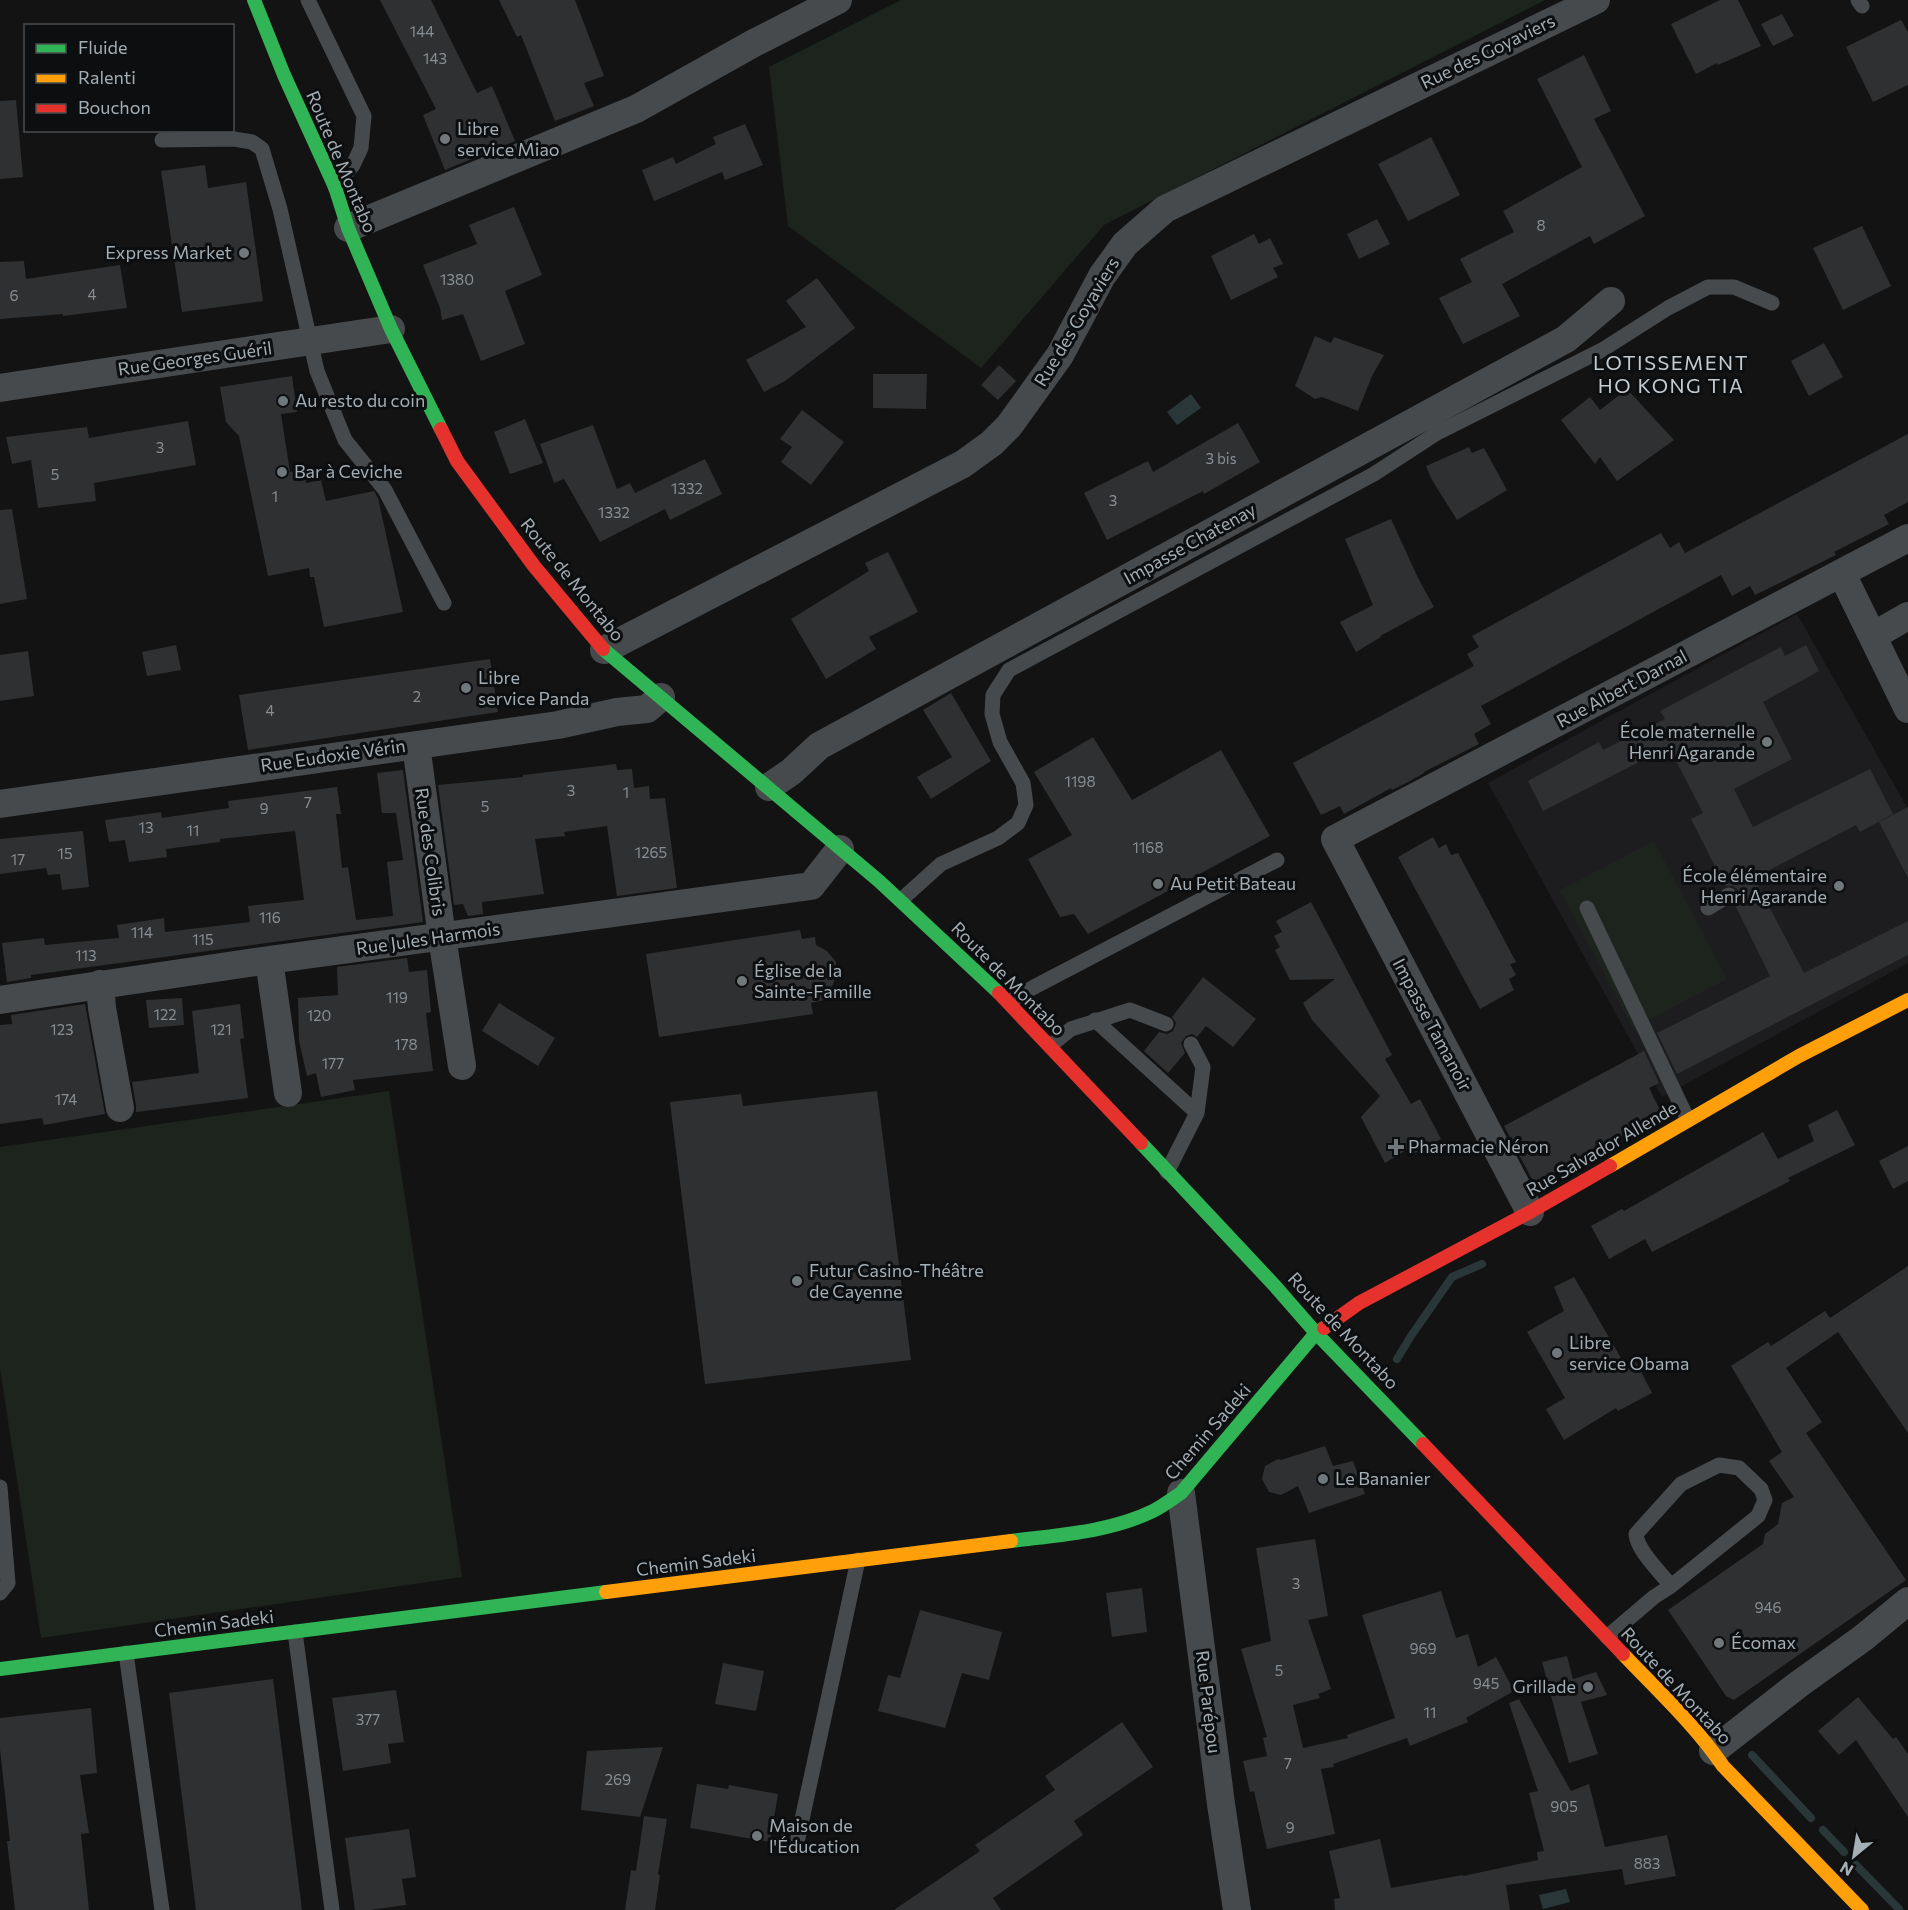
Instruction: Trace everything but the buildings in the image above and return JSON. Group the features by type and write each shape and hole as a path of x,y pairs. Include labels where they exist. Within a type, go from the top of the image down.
{"main road":[{"name":"Route de Montabo","path":"254,0 284,75 335,187 348,228 391,329 457,461 534,566 604,650 901,900 1009,1002 1317,1333 1607,1637 1713,1751 1723,1766 1862,1910"},
{"name":"Rue Salvador Allende","path":"1317,1333 1359,1303 1530,1212 1799,1056 1908,1000"},
{"name":"Chemin Sadeki","path":"0,1669 1086,1531 1124,1522 1154,1510 1181,1493 1317,1333"}],"street":[{"path":"348,228 636,109 754,43 838,0"},
{"name":"Rue des Goyaviers","path":"604,650 963,464 992,443 1009,426 1060,355 1102,276 1125,244 1165,209 1596,0"},
{"name":"Impasse Chatenay","path":"769,788 791,772 819,746 1566,339 1611,302"},
{"name":"Rue Georges Guéril","path":"0,388 391,329"},
{"name":"Rue Albert Darnal","path":"1335,839 1908,538"},
{"path":"1842,574 1908,709"},
{"path":"1873,636 1908,616"},
{"name":"Rue Eudoxie Vérin","path":"0,804 558,725 617,712 647,709 661,697"},
{"name":"Rue des Colibris","path":"416,745 462,1066"},
{"name":"Impasse Tamanoir","path":"1335,839 1530,1212"},
{"name":"Rue Jules Harmois","path":"0,1000 269,960 811,886 840,849"},
{"path":"269,960 288,1093"},
{"path":"100,984 102,1008 120,1108"},
{"name":"Rue Parépou","path":"1181,1493 1237,1910"},
{"path":"1713,1751 1863,1638 1908,1601"}],"lane":[{"path":"309,0 364,116 361,148 353,165 335,187"},
{"path":"162,140 234,138 252,142 261,149 280,209 317,371 345,440 385,490 444,603"},
{"path":"901,900 941,864 998,838 1018,823 1026,805 1023,783 1000,742 992,714 993,695 1009,670 1374,474 1437,433 1602,350 1668,308 1708,287 1734,287 1772,303"},
{"path":"1009,1002 1277,860"},
{"path":"1708,908 1729,895"},
{"path":"1587,908 1688,1120"},
{"path":"1050,1046 1071,1029 1130,1010 1166,1024"},
{"path":"1095,1020 1197,1113"},
{"path":"1167,1172 1197,1113 1203,1067 1191,1044"},
{"path":"1607,1637 1654,1596 1671,1586 1758,1516 1765,1500 1761,1489 1739,1468 1719,1465 1681,1484 1636,1534 1642,1549 1671,1586"},
{"path":"0,1487 8,1584 0,1593"},
{"path":"798,1838 858,1560"},
{"path":"295,1632 332,1910"},
{"path":"126,1653 162,1910"}],"shaded area":[{"path":"901,0 1545,0 1104,225 981,368 788,226 769,67"},
{"path":"1191,394 1201,408 1177,425 1167,412"},
{"path":"1797,614 1908,809 1908,963 1662,1097 1488,783"},
{"path":"1654,841 1727,979 1633,1028 1560,890"},
{"path":"389,1091 462,1577 41,1638 0,1368 0,1147"},
{"path":"1566,1889 1570,1902 1543,1909 1539,1895"}],"waterway":[{"path":"1397,1359 1452,1277 1482,1264"},
{"path":"1752,1755 1811,1818"},
{"path":"1823,1830 1844,1852"},
{"path":"1856,1865 1899,1909"}],"traffic: fast":[{"path":"254,0 284,75 335,187 348,228 391,329 441,429"},
{"path":"603,649 879,881 999,993"},
{"path":"1141,1143 1316,1333 1423,1444"},
{"path":"1011,1541 1119,1524 1153,1511 1181,1493 1316,1333 1324,1328"},
{"path":"0,1669 606,1592"}],"traffic: slow":[{"path":"1610,1166 1799,1056 1908,1000"},
{"path":"606,1592 1011,1541"},
{"path":"1623,1654 1688,1722 1723,1766 1862,1910"}],"traffic: jam":[{"path":"441,429 457,461 534,566 603,649"},
{"path":"999,993 1141,1143"},
{"path":"1324,1328 1359,1303 1530,1212 1610,1166"},
{"path":"1423,1444 1623,1654"}],"place":[{"name":"Libre service Miao","path":"445,139"},
{"name":"Express Market","path":"244,253"},
{"name":"Au resto du coin","path":"283,401"},
{"name":"Bar à Ceviche","path":"282,472"},
{"name":"Libre service Panda","path":"466,688"},
{"name":"École maternelle Henri Agarande","path":"1767,742"},
{"name":"Au Petit Bateau","path":"1158,884"},
{"name":"École élémentaire Henri Agarande","path":"1839,886"},
{"name":"Église de la Sainte-Famille","path":"742,981"},
{"name":"Pharmacie Néron","path":"1396,1147"},
{"name":"Futur Casino-Théâtre de Cayenne","path":"797,1281"},
{"name":"Libre service Obama","path":"1557,1353"},
{"name":"Le Bananier","path":"1323,1479"},
{"name":"Écomax","path":"1719,1643"},
{"name":"Grillade","path":"1588,1687"},
{"name":"Maison de l'Éducation","path":"757,1836"}],"district":[{"name":"LOTISSEMENT HO KONG TIA","path":"1671,374"}]}
